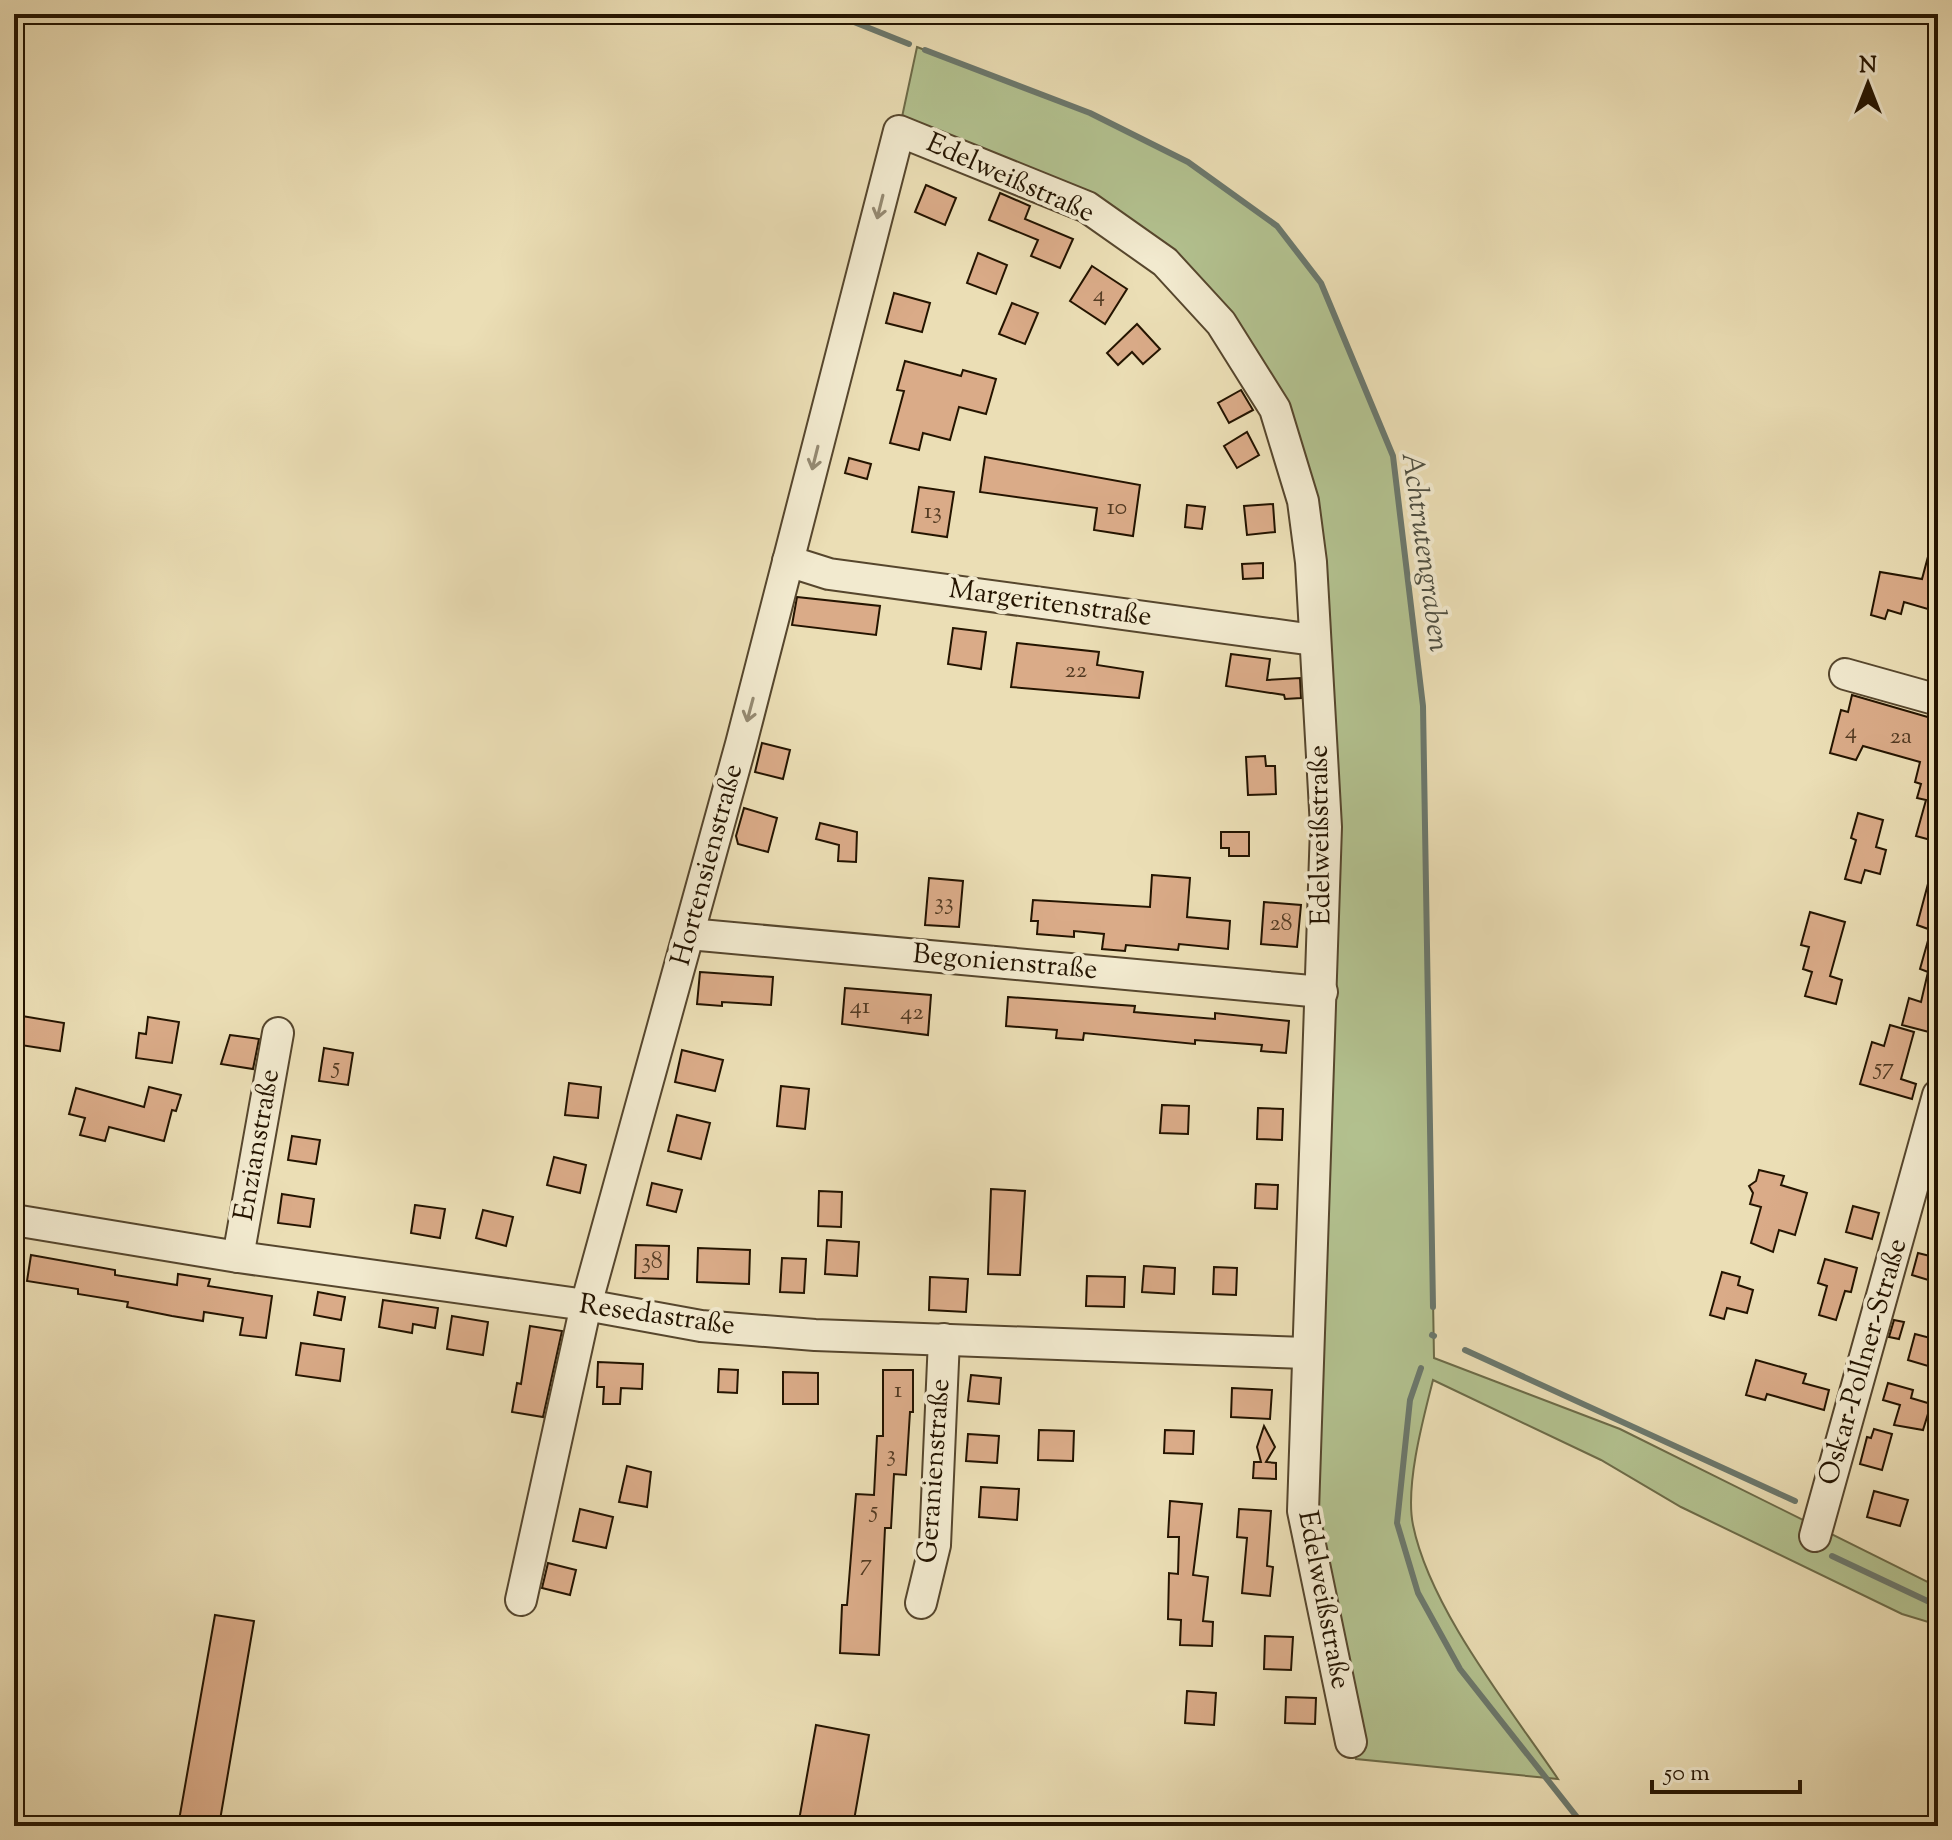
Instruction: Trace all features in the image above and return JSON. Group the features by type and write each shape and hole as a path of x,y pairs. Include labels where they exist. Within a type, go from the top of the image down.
{"street":[{"name":"Hortensienstraße","path":"521,1600 586,1305 689,934 899,131"},
{"name":"Edelweißstraße","path":"899,131 1087,207 1165,262 1221,323 1275,409 1303,501 1311,562 1326,827 1306,1353 1305,1530 1351,1742"},
{"name":"Margeritenstraße","path":"788,561 829,574 1314,640"},
{"path":"1845,674 1938,700"},
{"name":"Begonienstraße","path":"689,934 1322,992"},
{"name":"Enzianstraße","path":"238,1257 278,1033"},
{"name":"Oskar-Pollner-Straße","path":"1815,1536 1938,1095"},
{"name":"Resedastraße","path":"14,1220 238,1257 586,1305 701,1326 1306,1353"},
{"name":"Geranienstraße","path":"921,1603 935,1545 944,1339"}],"green space":[{"path":"917,47 1090,113 1188,162 1277,226 1321,283 1393,456 1423,706 1434,1358 1620,1429 1938,1587 1938,1625 1902,1614 1681,1507 1601,1460 1433,1380 1416,1452 1411,1491 1413,1525 1422,1557 1436,1590 1474,1657 1558,1779 1356,1759 1305,1530 1314,640 1275,409 1165,262 899,131"}],"building":[{"path":"926,185 956,198 945,225 915,212"},
{"path":"1000,193 1030,206 1025,219 1073,239 1060,268 1031,256 1038,240 989,220"},
{"path":"978,253 1007,265 996,294 967,283"},
{"path":"1092,266 1127,289 1105,324 1070,301"},
{"path":"894,293 930,303 922,332 886,323"},
{"path":"1012,303 1038,313 1025,344 999,334"},
{"path":"1137,324 1160,349 1143,364 1132,352 1118,365 1107,353"},
{"path":"905,361 961,376 963,370 996,379 986,414 959,407 950,440 923,433 919,450 890,443 904,391 897,390"},
{"path":"1241,390 1253,410 1229,423 1218,403"},
{"path":"1247,432 1259,455 1237,468 1224,446"},
{"path":"985,457 1140,485 1133,536 1094,530 1097,508 980,492"},
{"path":"849,458 871,464 867,479 845,473"},
{"path":"919,487 954,492 947,537 912,532"},
{"path":"1273,504 1275,532 1247,535 1244,506"},
{"path":"1187,505 1205,507 1202,529 1185,527"},
{"path":"1933,538 1938,539 1938,612 1904,602 1901,614 1888,610 1885,619 1871,615 1880,572 1922,579"},
{"path":"1263,563 1263,578 1243,579 1242,564"},
{"path":"797,597 880,606 876,635 792,625"},
{"path":"953,628 986,632 981,669 948,664"},
{"path":"1017,643 1099,652 1097,665 1143,672 1139,698 1011,687"},
{"path":"1231,654 1270,659 1267,680 1300,678 1301,698 1285,699 1284,695 1226,686"},
{"path":"1852,695 1938,720 1938,842 1916,836 1926,800 1917,798 1921,784 1915,782 1920,762 1863,746 1856,760 1830,753 1841,710 1848,712"},
{"path":"762,743 790,750 783,779 755,772"},
{"path":"1265,756 1266,766 1275,766 1276,794 1248,795 1246,757"},
{"path":"744,808 777,818 768,852 738,844 736,836"},
{"path":"1858,813 1883,820 1876,847 1886,850 1880,874 1865,870 1861,883 1845,879 1856,840 1851,838"},
{"path":"820,823 857,832 856,862 838,861 839,845 816,839"},
{"path":"1221,832 1249,832 1249,856 1229,856 1229,848 1221,848"},
{"path":"1933,865 1938,866 1938,999 1929,1032 1902,1025 1909,998 1921,1002 1928,972 1920,969 1931,930 1917,925"},
{"path":"1152,875 1190,878 1187,917 1230,921 1228,949 1179,944 1178,950 1126,945 1125,951 1102,949 1104,934 1074,931 1074,937 1037,934 1038,921 1031,921 1033,900 1150,907"},
{"path":"929,878 963,881 959,927 925,925"},
{"path":"1264,902 1301,905 1297,947 1261,944"},
{"path":"1810,912 1845,922 1830,976 1842,980 1836,1004 1805,996 1812,972 1803,969 1809,947 1801,945"},
{"path":"700,972 773,977 771,1005 697,1004"},
{"path":"845,988 931,995 928,1035 842,1024"},
{"path":"1008,997 1135,1006 1134,1012 1215,1019 1215,1013 1289,1021 1286,1053 1261,1051 1262,1045 1195,1040 1195,1044 1084,1033 1083,1040 1056,1038 1057,1030 1006,1026"},
{"path":"16,1015 64,1023 60,1051 14,1044"},
{"path":"148,1017 179,1022 172,1063 136,1058 139,1033 146,1034"},
{"path":"1890,1025 1914,1032 1901,1079 1916,1084 1912,1099 1860,1084 1872,1042 1884,1046"},
{"path":"230,1035 259,1039 253,1069 221,1064"},
{"path":"324,1048 353,1053 348,1085 319,1081"},
{"path":"682,1050 723,1060 715,1091 675,1082"},
{"path":"569,1083 601,1087 598,1118 565,1115"},
{"path":"781,1086 809,1089 805,1129 777,1126"},
{"path":"149,1087 181,1095 176,1111 172,1110 164,1141 109,1127 105,1141 80,1135 85,1118 69,1114 76,1088 144,1107"},
{"path":"1162,1105 1189,1106 1188,1134 1160,1133"},
{"path":"1258,1108 1283,1109 1282,1140 1257,1139"},
{"path":"677,1115 710,1123 701,1159 668,1151"},
{"path":"292,1136 320,1140 316,1164 288,1160"},
{"path":"554,1157 586,1165 580,1193 547,1185"},
{"path":"1759,1170 1784,1176 1781,1185 1807,1193 1795,1235 1779,1230 1773,1252 1751,1243 1761,1207 1750,1204 1753,1193 1749,1186 1756,1181"},
{"path":"652,1183 682,1190 676,1212 647,1205"},
{"path":"1256,1184 1278,1185 1277,1209 1255,1208"},
{"path":"991,1189 1025,1191 1020,1275 988,1274"},
{"path":"819,1191 842,1192 841,1227 818,1226"},
{"path":"282,1194 314,1199 310,1227 278,1223"},
{"path":"415,1205 445,1209 440,1238 411,1233"},
{"path":"1853,1206 1879,1213 1872,1239 1846,1232"},
{"path":"483,1210 513,1217 506,1246 476,1238"},
{"path":"827,1240 859,1242 857,1276 825,1274"},
{"path":"636,1245 669,1246 668,1279 635,1278"},
{"path":"698,1248 750,1250 749,1284 697,1282"},
{"path":"1918,1253 1938,1258 1938,1283 1912,1275"},
{"path":"31,1255 115,1270 115,1275 177,1285 178,1274 210,1279 208,1286 272,1296 266,1338 240,1335 243,1318 204,1312 203,1321 172,1316 127,1307 128,1302 78,1294 78,1289 27,1281"},
{"path":"782,1258 806,1259 804,1293 780,1292"},
{"path":"1825,1259 1857,1268 1851,1292 1845,1291 1836,1320 1819,1315 1827,1286 1818,1283"},
{"path":"1144,1266 1175,1268 1174,1294 1142,1292"},
{"path":"1214,1267 1237,1268 1236,1295 1213,1294"},
{"path":"1722,1272 1740,1277 1738,1285 1753,1290 1747,1313 1727,1308 1724,1319 1710,1315"},
{"path":"1087,1276 1125,1277 1124,1307 1086,1306"},
{"path":"930,1277 968,1279 966,1312 929,1310"},
{"path":"318,1292 345,1297 341,1320 314,1315"},
{"path":"383,1300 438,1308 435,1328 413,1324 412,1333 379,1327"},
{"path":"452,1316 488,1322 483,1355 447,1349"},
{"path":"1894,1320 1904,1322 1899,1339 1889,1337"},
{"path":"530,1326 562,1331 543,1417 512,1412 517,1383 521,1384"},
{"path":"1915,1334 1938,1340 1938,1369 1908,1360"},
{"path":"301,1343 344,1349 340,1381 296,1375"},
{"path":"1756,1360 1806,1374 1803,1383 1829,1390 1824,1410 1767,1394 1765,1400 1746,1395"},
{"path":"598,1362 643,1364 642,1389 621,1388 620,1404 603,1404 604,1387 597,1387"},
{"path":"719,1369 738,1370 737,1393 718,1392"},
{"path":"883,1370 913,1370 913,1412 910,1412 906,1475 894,1474 891,1528 885,1528 879,1655 840,1653 842,1605 847,1605 856,1494 874,1495 877,1436 883,1436"},
{"path":"783,1372 818,1373 818,1404 783,1404"},
{"path":"971,1375 1001,1378 999,1404 968,1401"},
{"path":"1888,1383 1913,1390 1911,1398 1931,1404 1923,1430 1894,1425 1900,1405 1883,1400"},
{"path":"1232,1388 1272,1390 1270,1419 1231,1417"},
{"path":"1264,1426 1275,1447 1266,1462 1276,1463 1276,1479 1253,1478 1254,1462 1261,1462 1257,1447"},
{"path":"1874,1429 1892,1434 1882,1470 1860,1464 1867,1437 1871,1438"},
{"path":"1039,1430 1074,1431 1073,1461 1038,1460"},
{"path":"1165,1430 1194,1431 1193,1454 1164,1453"},
{"path":"968,1434 999,1436 997,1463 966,1461"},
{"path":"627,1466 651,1472 647,1507 619,1502"},
{"path":"981,1487 1019,1489 1017,1520 979,1517"},
{"path":"1874,1491 1908,1500 1900,1526 1867,1517"},
{"path":"1170,1501 1202,1504 1193,1575 1208,1577 1203,1621 1213,1622 1212,1646 1180,1645 1181,1620 1168,1619 1169,1573 1178,1574 1179,1537 1168,1537"},
{"path":"580,1509 613,1517 606,1548 573,1541"},
{"path":"1239,1509 1271,1511 1267,1566 1273,1567 1270,1596 1242,1593 1247,1538 1237,1537"},
{"path":"548,1563 576,1570 570,1595 542,1588"},
{"path":"215,1615 254,1621 219,1826 178,1826"},
{"path":"1265,1636 1293,1637 1291,1670 1264,1669"},
{"path":"1187,1691 1216,1693 1214,1725 1185,1723"},
{"path":"1286,1697 1316,1698 1315,1724 1285,1723"},
{"path":"816,1725 869,1735 853,1826 798,1826"}],"waterway":[{"name":"Achtrutengraben","path":"834,14 909,44"},
{"name":"Achtrutengraben","path":"925,50 1090,113 1188,162 1277,226 1321,283 1393,456 1423,706 1433,1307"},
{"path":"1465,1350 1795,1501"},
{"path":"1421,1368 1410,1400 1397,1523 1418,1593 1460,1669 1584,1826"},
{"path":"1832,1556 1938,1606"}]}
